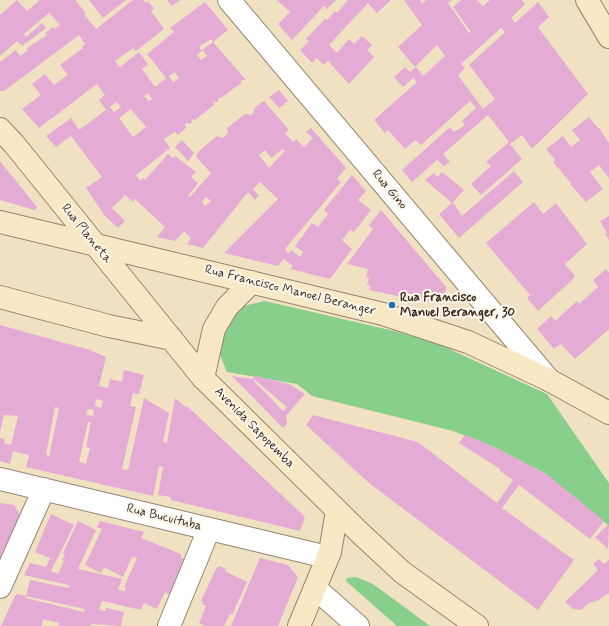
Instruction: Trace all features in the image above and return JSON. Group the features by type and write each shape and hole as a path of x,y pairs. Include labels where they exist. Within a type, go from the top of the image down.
{"main road":[{"path":"587,0 609,37"},
{"name":"Rua Planeta","path":"0,129 14,144 172,339"},
{"path":"42,232 53,230 60,225 63,217 61,203"},
{"path":"0,222 96,245"},
{"name":"Rua Francisco Manoel Beranger","path":"96,245 383,314 468,342 549,380 609,413"},
{"path":"203,378 214,328 227,307 252,282"},
{"path":"0,297 110,326 172,339"},
{"name":"Avenida Sapopemba","path":"172,339 203,378 359,532 402,572 477,626"},
{"path":"299,626 328,554 337,511"},
{"path":"328,554 359,532"}],"street":[{"name":"Rua Gino","path":"229,0 549,380"},
{"name":"Rua Bucuituba","path":"0,479 209,529 328,554"},
{"path":"0,587 44,489"},
{"path":"169,626 209,529"},
{"path":"315,588 358,626"}],"green space":[{"path":"265,301 394,331 436,343 547,394 609,483 609,526 546,474 494,447 453,431 312,396 297,384 227,372 220,355 227,319 239,307"},
{"path":"356,577 373,584 430,626 397,626 346,581 347,578"}],"building":[{"path":"17,0 27,11 40,0 75,0 86,13 84,14 96,29 133,0 143,0 146,3 148,1 154,8 151,11 164,29 136,51 133,48 115,61 120,67 139,52 148,64 142,69 155,87 166,78 147,54 174,32 170,28 205,2 228,30 213,42 246,80 241,80 241,83 221,98 219,97 218,102 214,102 214,105 195,120 192,119 191,124 185,123 186,128 178,135 175,132 164,139 170,148 136,175 140,181 143,178 145,180 168,154 173,158 175,156 196,172 191,177 198,183 188,196 190,197 211,173 196,157 198,152 217,136 222,138 225,136 228,133 227,128 245,114 252,115 255,107 264,101 289,130 285,133 293,142 296,139 304,147 313,138 306,132 311,128 346,168 337,179 341,182 285,249 288,253 291,250 300,257 303,252 295,246 312,223 318,227 328,214 324,210 352,175 366,191 358,200 371,210 354,232 350,230 342,240 352,249 330,279 290,269 293,266 284,259 278,266 224,253 278,199 260,182 253,189 259,195 255,200 248,192 203,248 187,244 191,238 184,231 175,241 157,237 165,227 135,199 133,202 125,195 112,208 125,221 118,228 105,216 86,188 102,177 71,136 56,147 46,136 71,118 79,130 106,110 99,100 105,95 97,84 39,128 22,109 41,95 32,84 45,74 54,85 68,75 60,65 83,48 82,46 85,44 79,35 4,91 0,91 0,62 16,50 20,56 28,50 27,48 47,35 45,33 53,27 55,29 60,25 49,13 24,34 26,37 42,23 46,28 22,46 17,41 0,56 0,15","holes":["211,39 213,42 202,50 207,56 201,60 197,55 202,51 199,47","175,72 179,78 173,82 169,76","148,93 152,99 149,101 144,96","117,102 121,107 114,112 110,107","131,109 146,127 133,137 119,118","283,149 285,151 269,168 259,155 265,150 271,158","206,197 211,201 205,206 202,202"]},
{"path":"89,0 126,0 103,18"},
{"path":"167,0 180,0 172,6"},
{"path":"277,0 336,0 327,9 324,6 292,40 278,24 290,12"},
{"path":"348,0 391,0 377,13 368,3 329,45 337,53 349,39 354,44 362,36 372,45 367,50 374,57 349,84 328,61 323,65 317,58 312,63 300,50 309,41 306,39 325,19 327,20 335,11 337,13"},
{"path":"404,0 420,0 422,4 426,0 452,0 448,3 469,33 471,32 453,7 461,0 477,0 483,6 490,0 522,0 525,4 511,18 515,23 538,2 549,17 538,27 588,94 532,149 522,135 510,144 522,159 481,195 471,184 491,166 486,162 509,142 488,115 443,154 450,162 444,166 437,160 412,182 402,170 450,127 454,132 465,125 462,121 476,108 470,101 421,145 415,140 405,149 388,130 385,133 374,120 417,82 413,78 403,87 394,77 405,67 410,72 416,67 423,76 445,56 437,45 415,67 398,47 422,25","holes":["501,28 505,32 469,65 495,99 483,109 458,75 465,68 461,64"]},
{"path":"279,90 288,101 279,108 269,97"},
{"path":"589,117 599,128 609,143 609,178 599,165 590,172 603,189 586,202 553,162 555,160 546,149 563,136 571,147 580,140 572,130"},
{"path":"182,140 194,153 188,161 175,147"},
{"path":"0,161 37,207 35,210 0,200"},
{"path":"514,171 523,182 459,238 439,214 452,203 425,180 434,173 437,177 442,172 464,190 453,202 462,216"},
{"path":"534,202 543,214 556,203 587,244 565,264 575,276 538,311 527,298 530,295 486,243"},
{"path":"381,210 446,287 445,295 439,301 426,302 369,290 370,285 367,285 369,278 366,277 368,269 347,264 373,229 369,225"},
{"path":"609,216 609,240 600,221"},
{"path":"606,269 609,273 609,329 575,359 561,344 554,349 537,329 551,316 555,321 577,301 579,304 598,287 593,280"},
{"path":"0,325 90,350 106,357 99,386 108,388 110,379 122,382 124,370 144,375 139,394 133,393 130,406 136,407 122,469 128,470 144,398 169,413 163,442 167,443 175,398 187,408 187,406 305,517 300,531 171,500 171,497 158,495 163,467 159,466 153,496 26,467 29,455 13,451 10,464 0,461 0,438 5,439 4,443 11,445 18,416 4,415 0,432","holes":["96,399 103,401 101,408 95,406","55,407 59,408 49,457 46,454","88,409 94,410 93,416 86,415","88,422 91,422 86,447 90,448 86,464 79,462"]},
{"path":"232,376 252,379 256,376 289,384 305,394 286,416 287,424 283,428","holes":["255,380 287,407 283,411 254,381"]},
{"path":"313,415 418,442 497,503 513,480 500,471 500,469 459,443 465,435 476,439 549,476 604,521 590,539 519,485 502,508 574,560 538,610 369,483 306,425"},
{"path":"0,503 14,505 19,513 19,517 0,557"},
{"path":"51,514 74,525 51,571 58,574 64,561 62,560 65,554 63,553 78,521 96,530 78,569 122,579 118,590 125,591 126,587 124,587 137,558 132,557 123,577 104,567 101,573 85,565 102,529 97,527 100,521 144,532 141,538 181,554 181,558 186,559 170,595 165,592 157,609 144,603 141,610 102,601 99,610 105,611 106,608 124,612 121,626 91,624 91,626 59,626 59,623 43,619 42,626 1,626 16,594 26,596 30,580 69,588 69,585 24,575 30,563 46,567 50,558 35,552","holes":["26,596 85,609 84,612 26,598"]},
{"path":"608,525 609,526 608,549 595,537"},
{"path":"260,558 288,565 298,577 278,626 231,626"},
{"path":"599,559 604,564 609,560 609,593 597,601 589,603 581,610 573,609 565,602 598,570 593,564"},
{"path":"220,566 226,569 225,571 247,582 232,615 230,614 224,626 205,626 199,623 206,606 202,604 203,602 201,601 217,567 218,568"}],"place":[{"name":"Rua Francisco Manuel Beranger, 30","path":"392,305"}]}
